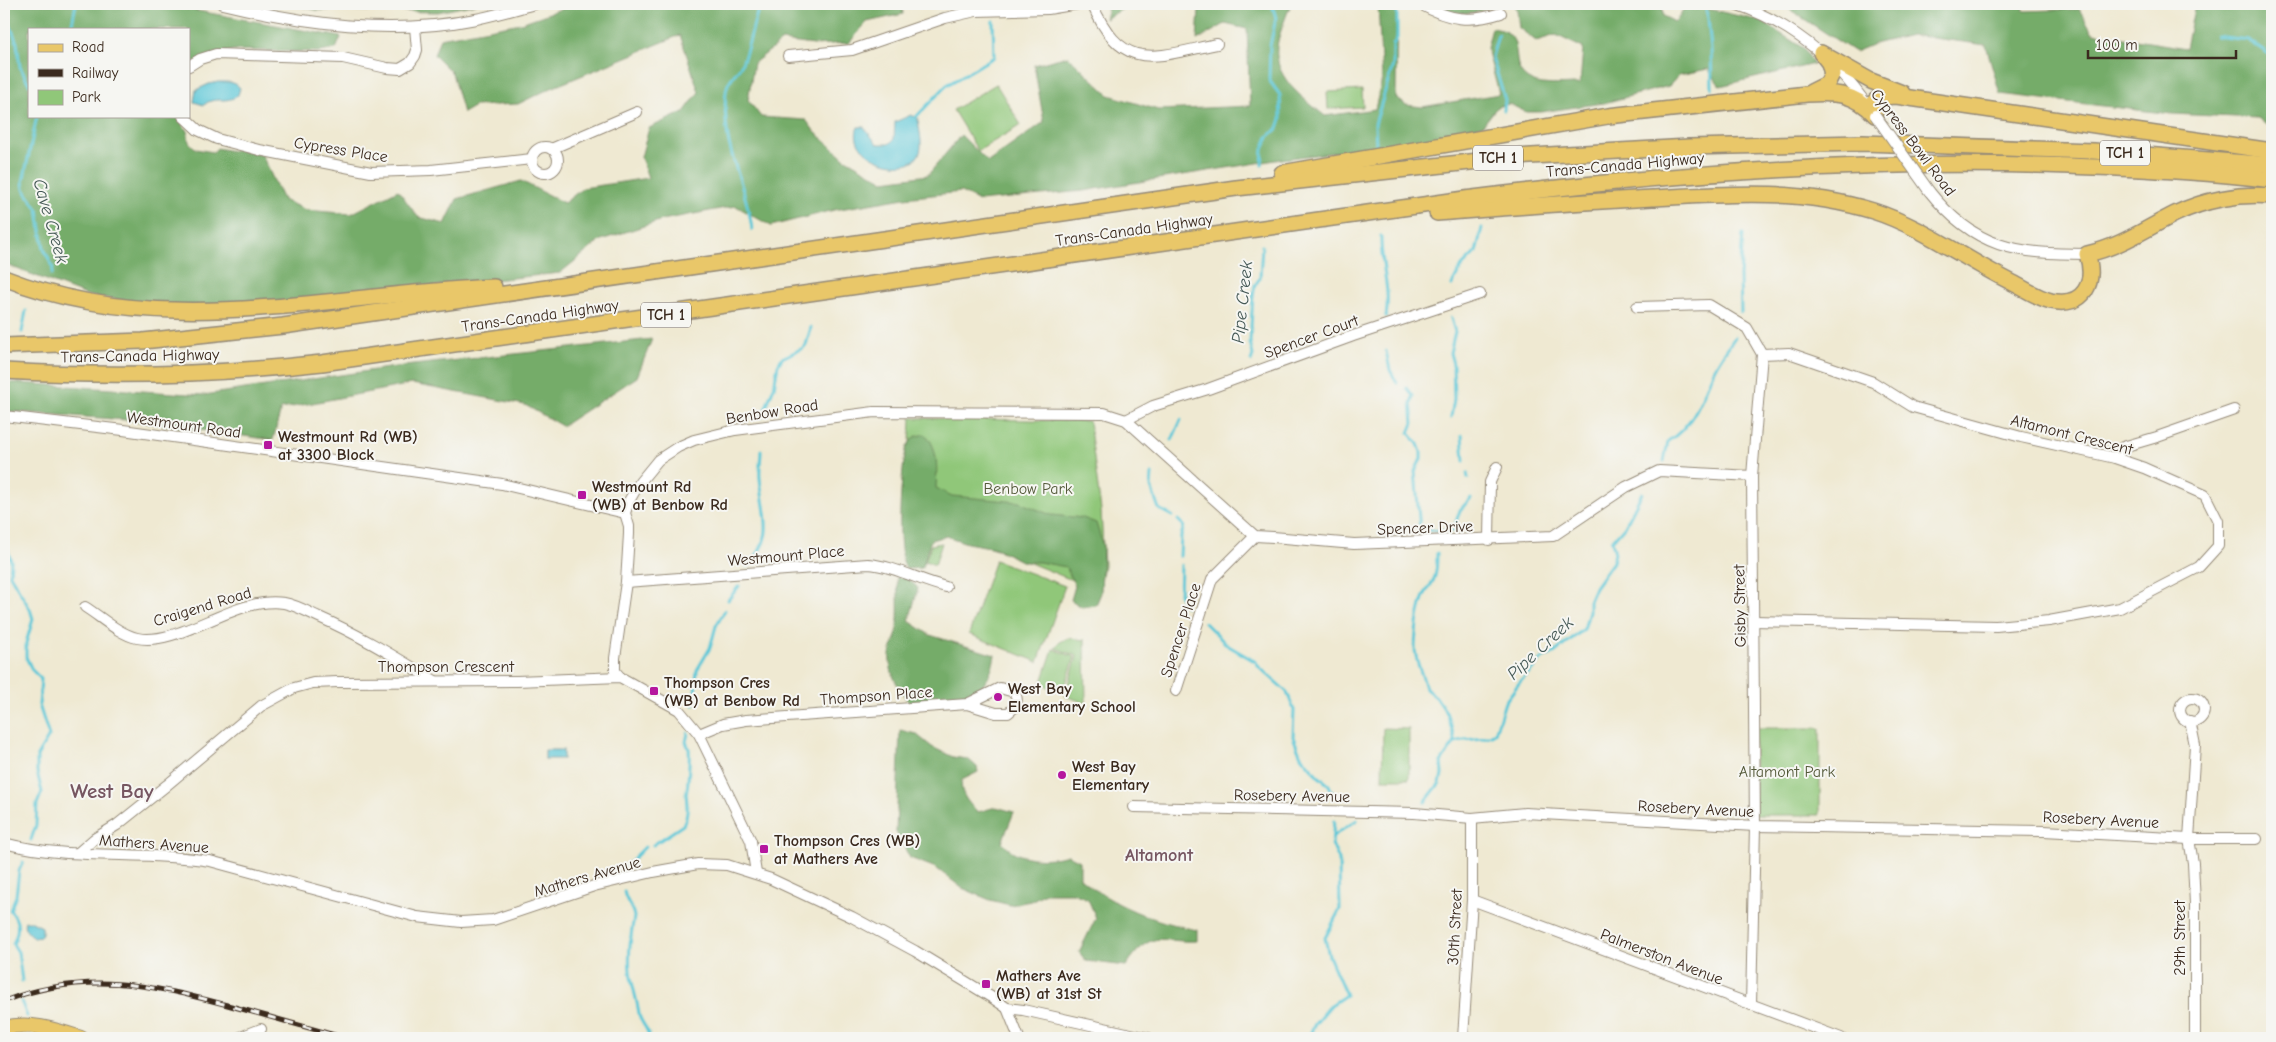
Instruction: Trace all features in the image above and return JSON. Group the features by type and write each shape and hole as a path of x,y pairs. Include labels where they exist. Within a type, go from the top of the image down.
{"highway":[{"path":"1807,94 1823,87 1830,79 1831,69 1821,53"},
{"path":"1821,53 1871,81 1928,101"},
{"path":"1136,202 1279,173 1588,119 1831,92 1848,95 1863,104 1875,115"},
{"path":"1875,115 1874,104 1882,97 1896,96 2272,151"},
{"name":"Trans-Canada Highway","path":"4,346 115,343 221,334 580,284 1136,202 1327,177 1573,152 1863,143 2149,154 2272,165"},
{"name":"Trans-Canada Highway","path":"4,370 77,374 154,374 253,370 305,365 1574,186 1700,174 1921,164 2044,165 2186,172 2272,180"},
{"path":"1326,220 1725,194 1808,196 1838,201 1875,211 1919,231 1984,269 2044,298 2062,302 2077,297 2088,286 2091,271 2087,254 2115,246 2171,216 2196,206 2232,197 2272,196"},
{"path":"4,278 48,293 95,304 139,310 179,312 273,306 471,288 580,284"}],"main road":[{"path":"4,1028 14,1025 42,1027 81,1038"}],"street":[{"path":"222,4 302,22 383,28 476,19 535,4"},
{"path":"788,56 852,50 945,18 976,11 1048,9 1078,4"},
{"path":"1092,4 1097,16 1113,39 1130,53 1148,56 1163,55 1217,44"},
{"path":"1420,4 1439,14 1458,18 1482,19 1501,13"},
{"name":"Cypress Bowl Road","path":"1735,4 1780,24 1821,53 1850,84 1875,115 1929,191 1960,223 1995,243 2031,253 2087,254"},
{"path":"190,65 200,59 216,54 343,58 387,68 400,68 410,63 415,56 416,26"},
{"name":"Cypress Place","path":"185,118 198,130 217,139 267,152 371,172 431,170 532,159 540,148 551,149 637,112"},
{"path":"532,159 533,165 538,171 545,173 552,171 557,165 558,158 551,149"},
{"name":"Spencer Court","path":"1126,420 1152,406 1208,389 1353,336 1480,294"},
{"path":"1637,307 1709,305 1747,328 1762,354"},
{"name":"Altamont Crescent","path":"1754,621 1996,626 2049,621 2120,608 2199,567 2218,546 2218,521 2205,495 2144,468 2115,458 2021,437 1912,407 1873,382 1789,353 1762,354"},
{"name":"Gisby Street","path":"1751,1005 1755,826 1752,476 1762,354"},
{"path":"2115,458 2123,447 2234,410"},
{"name":"Benbow Road","path":"625,514 629,501 640,482 658,460 694,440 735,430 874,412 1095,412 1115,415 1126,420"},
{"name":"Westmount Road","path":"4,416 502,484 625,514"},
{"path":"1126,420 1255,536"},
{"path":"1489,540 1490,482 1497,467"},
{"name":"Spencer Drive","path":"1255,536 1354,544 1553,536 1626,487 1659,472 1752,476"},
{"path":"620,678 615,671 615,658 626,582 629,534 628,519 625,514"},
{"name":"Spencer Place","path":"1176,691 1212,579 1255,536"},
{"name":"Westmount Place","path":"626,582 868,564 884,567 946,587"},
{"name":"Craigend Road","path":"85,607 128,634 143,638 168,635 254,604 284,603 336,624 393,655 436,682"},
{"name":"Thompson Crescent","path":"79,852 94,839 117,825 167,785 261,706 280,694 313,683 620,678 679,710 699,734 751,841 756,873"},
{"name":"Thompson Place","path":"699,734 709,729 741,721 967,704"},
{"name":"29th Street","path":"2190,721 2195,745 2189,839 2193,863 2195,1038"},
{"name":"Rosebery Avenue","path":"1134,807 1414,813 1472,818 1525,813 1755,826 2044,830 2189,839 2257,839"},
{"name":"30th Street","path":"1463,1038 1472,900 1472,818"},
{"name":"Mathers Avenue","path":"4,843 36,851 175,856 210,861 411,915 461,922 493,920 594,886 682,866 727,865 756,873 852,917 915,951 1006,1008 1023,1010 1149,1038"},
{"name":"Palmerston Avenue","path":"1472,900 1841,1038"},
{"path":"1006,1008 1019,1038"},
{"path":"238,1038 261,1029"}],"green space":[{"path":"4,4 160,4 341,37 336,49 320,52 234,50 190,63 190,28 28,28 28,118 178,118 187,131 189,142 196,149 213,152 217,148 232,151 238,148 262,155 283,200 306,210 351,214 398,190 418,217 445,224 457,199 521,181 564,203 583,188 648,178 641,157 649,128 684,112 699,92 680,35 549,89 518,104 475,106 463,113 452,73 434,55 440,38 521,23 575,4 902,4 903,14 867,22 849,43 814,45 782,41 754,63 748,100 761,117 806,120 815,132 844,158 884,181 928,175 961,135 988,162 1044,122 1034,65 1068,56 1109,95 1158,110 1250,106 1247,29 1225,24 1197,40 1199,9 1191,4 1291,4 1278,41 1279,65 1283,75 1298,93 1325,116 1375,109 1382,79 1378,4 1397,4 1396,98 1406,105 1422,107 1499,94 1487,48 1492,28 1504,31 1514,40 1519,67 1522,74 1528,79 1537,83 1547,84 1580,84 1583,48 1556,35 1536,41 1519,28 1517,10 1513,4 1662,4 1663,16 1675,22 1687,4 1761,21 1803,48 1814,64 1720,86 1708,69 1679,75 1669,86 1604,103 1541,112 1526,112 1509,104 1497,107 1483,125 1444,139 1282,159 1083,191 979,201 961,192 904,198 834,210 771,226 736,206 662,220 601,240 560,273 287,302 175,306 89,296 4,264"},
{"path":"292,4 476,4 438,12 316,10"},
{"path":"1117,4 1147,4 1126,7 1105,19 1108,7"},
{"path":"1432,4 1493,4 1478,12 1462,13"},
{"path":"1781,4 2023,4 2024,11 2079,9 2093,33 2186,48 2195,4 2272,4 2272,130 2258,118 2172,114 2000,94 1986,45 1911,35 1874,44 1855,52"},
{"path":"996,84 1021,125 978,151 953,110"},
{"path":"1362,90 1363,107 1328,109 1327,92"},
{"path":"652,339 637,377 562,426 525,405 412,384 281,409 273,440 127,420 4,411 4,382 204,395 395,367"},
{"name":"Benbow Park","path":"911,418 1089,421 1101,510 1104,565 1099,591 907,513"},
{"path":"925,434 935,452 937,467 936,488 952,496 1019,502 1051,515 1083,518 1096,523 1103,546 1101,593 1096,605 1082,607 1071,600 1075,586 1066,567 1039,562 1023,562 996,548 967,543 946,536 931,540 922,568 906,569 900,529 904,461 910,442 914,437"},
{"path":"942,543 935,565 925,561 931,545"},
{"path":"995,560 1065,586 1038,662 969,634"},
{"path":"897,577 907,578 918,588 909,621 930,635 995,655 991,672 984,684 975,692 965,698 910,704 903,694 892,673 890,659 898,626"},
{"path":"1068,638 1085,640 1086,703 1065,696 1077,656 1055,648 1060,642"},
{"path":"1053,649 1075,657 1063,692 1041,685"},
{"path":"1383,728 1409,729 1409,779 1382,779"},
{"name":"Altamont Park","path":"1754,728 1820,728 1820,815 1755,815"},
{"path":"900,730 916,734 932,747 953,757 968,759 977,767 978,772 962,780 963,794 978,812 996,807 1014,812 1002,842 1015,853 1042,859 1068,855 1080,861 1080,878 1106,897 1136,912 1197,930 1197,941 1150,941 1135,954 1126,966 1086,961 1079,952 1096,918 1088,899 1073,893 1045,893 1031,901 1010,905 990,900 962,888 936,868 910,858 896,832"}],"water":[{"path":"218,82 236,84 240,88 238,95 234,98 208,102 204,105 194,102 196,90"},
{"path":"911,115 918,118 921,148 918,156 911,162 901,164 878,160 860,146 857,137 858,127 864,127 877,144 889,144 894,139 895,122"},
{"path":"545,750 563,750 563,759 545,759"},
{"path":"25,921 30,921 42,927 40,937 34,938 28,933 24,926"}],"waterway":[{"name":"Cave Creek","path":"71,28 76,4"},
{"path":"752,230 748,207 728,138 725,103 726,89 742,63 760,4"},
{"name":"Pipe Creek","path":"1262,165 1263,149 1268,137 1278,128 1281,119 1280,95 1269,80 1270,46 1276,18 1272,4"},
{"name":"Pipe Creek","path":"1705,6 1711,49 1712,88"},
{"path":"4,9 17,43 20,67 28,82"},
{"path":"1376,146 1375,124 1393,65 1393,45 1397,38 1397,9"},
{"path":"916,117 947,85 994,57 993,21"},
{"name":"Pipe Creek","path":"1498,35 1492,57 1505,100 1504,110"},
{"path":"2216,36 2248,40 2272,56"},
{"name":"Cave Creek","path":"37,118 23,182 24,189 38,210 44,249 53,268 52,274"},
{"name":"Pipe Creek","path":"1452,285 1462,266 1476,252 1482,228"},
{"name":"Pipe Creek","path":"1741,312 1740,276 1743,234"},
{"path":"1381,236 1387,296 1386,316"},
{"name":"Pipe Creek","path":"1251,361 1253,355 1250,342 1253,296 1255,285 1260,278 1262,246"},
{"name":"Cave Creek","path":"22,332 26,311"},
{"name":"Pipe Creek","path":"1451,318 1455,332 1450,353 1453,364 1454,399 1451,417"},
{"path":"762,417 774,387 778,365 782,358 806,345 811,327"},
{"name":"Pipe Creek","path":"1664,461 1668,441 1677,435 1691,419 1716,366 1735,337"},
{"path":"1386,351 1390,370 1397,383"},
{"path":"1407,388 1413,396 1411,403 1413,423 1409,433 1418,444 1421,452 1421,459 1415,471 1420,530 1453,531 1460,510 1471,498"},
{"name":"Pipe Creek","path":"1172,440 1181,420"},
{"name":"Pipe Creek","path":"1462,435 1464,461"},
{"path":"747,566 757,555 766,535 760,474 761,450"},
{"name":"Pipe Creek","path":"1467,473 1468,478"},
{"name":"Pipe Creek","path":"1152,474 1151,487 1159,509 1172,516"},
{"name":"Pipe Creek","path":"1455,742 1485,738 1495,733 1505,702 1520,682 1542,659 1554,653 1584,629 1589,612 1589,601 1595,587 1613,562 1615,553 1612,541 1625,526 1642,493"},
{"name":"Pipe Creek","path":"1178,520 1184,526 1181,536 1180,556"},
{"name":"Cave Creek","path":"4,537 11,561 10,575 30,609 33,619 26,643 26,657 32,670 41,679 39,705 49,736 37,756 37,772 42,792 37,804 36,825 31,840"},
{"name":"Pipe Creek","path":"1425,802 1440,783 1442,774 1441,762 1455,742 1448,715 1436,697 1426,689 1415,651 1419,614 1424,596 1435,576 1437,553"},
{"name":"Pipe Creek","path":"1181,565 1180,596 1185,606"},
{"path":"728,600 739,586"},
{"path":"694,705 697,670 710,648 716,626 725,610"},
{"name":"Pipe Creek","path":"1205,623 1227,645 1256,662 1259,667 1287,692 1294,710 1293,737 1301,756 1318,776 1329,785 1333,794"},
{"path":"653,845 683,825 686,817 689,752 686,742 688,733"},
{"name":"Pipe Creek","path":"1333,836 1357,820"},
{"name":"Pipe Creek","path":"1308,1038 1315,1024 1331,1005 1346,995 1329,956 1325,938 1340,909 1339,860 1332,844 1334,821"},
{"path":"626,866 645,847"},
{"name":"Cave Creek","path":"22,981 18,952 13,944 18,926 16,918 10,910 16,896 19,871 23,862"},
{"path":"624,891 634,917 629,964 631,977 640,1017 648,1031 649,1038"},
{"name":"Cave Creek","path":"21,1001 27,1016"}],"railway":[{"path":"4,1001 34,991 63,986 90,983 118,984 145,987 201,998 345,1038"}],"place":[{"name":"Westmount Rd (WB) at 3300 Block","path":"268,445"},
{"name":"Westmount Rd (WB) at Benbow Rd","path":"582,495"},
{"name":"Thompson Cres (WB) at Benbow Rd","path":"654,691"},
{"name":"West Bay Elementary School","path":"998,697"},
{"name":"West Bay Elementary","path":"1062,775"},
{"name":"Thompson Cres (WB) at Mathers Ave","path":"764,849"},
{"name":"Mathers Ave (WB) at 31st St","path":"986,984"}],"district":[{"name":"West Bay","path":"112,791"},
{"name":"Altamont","path":"1159,855"}]}
